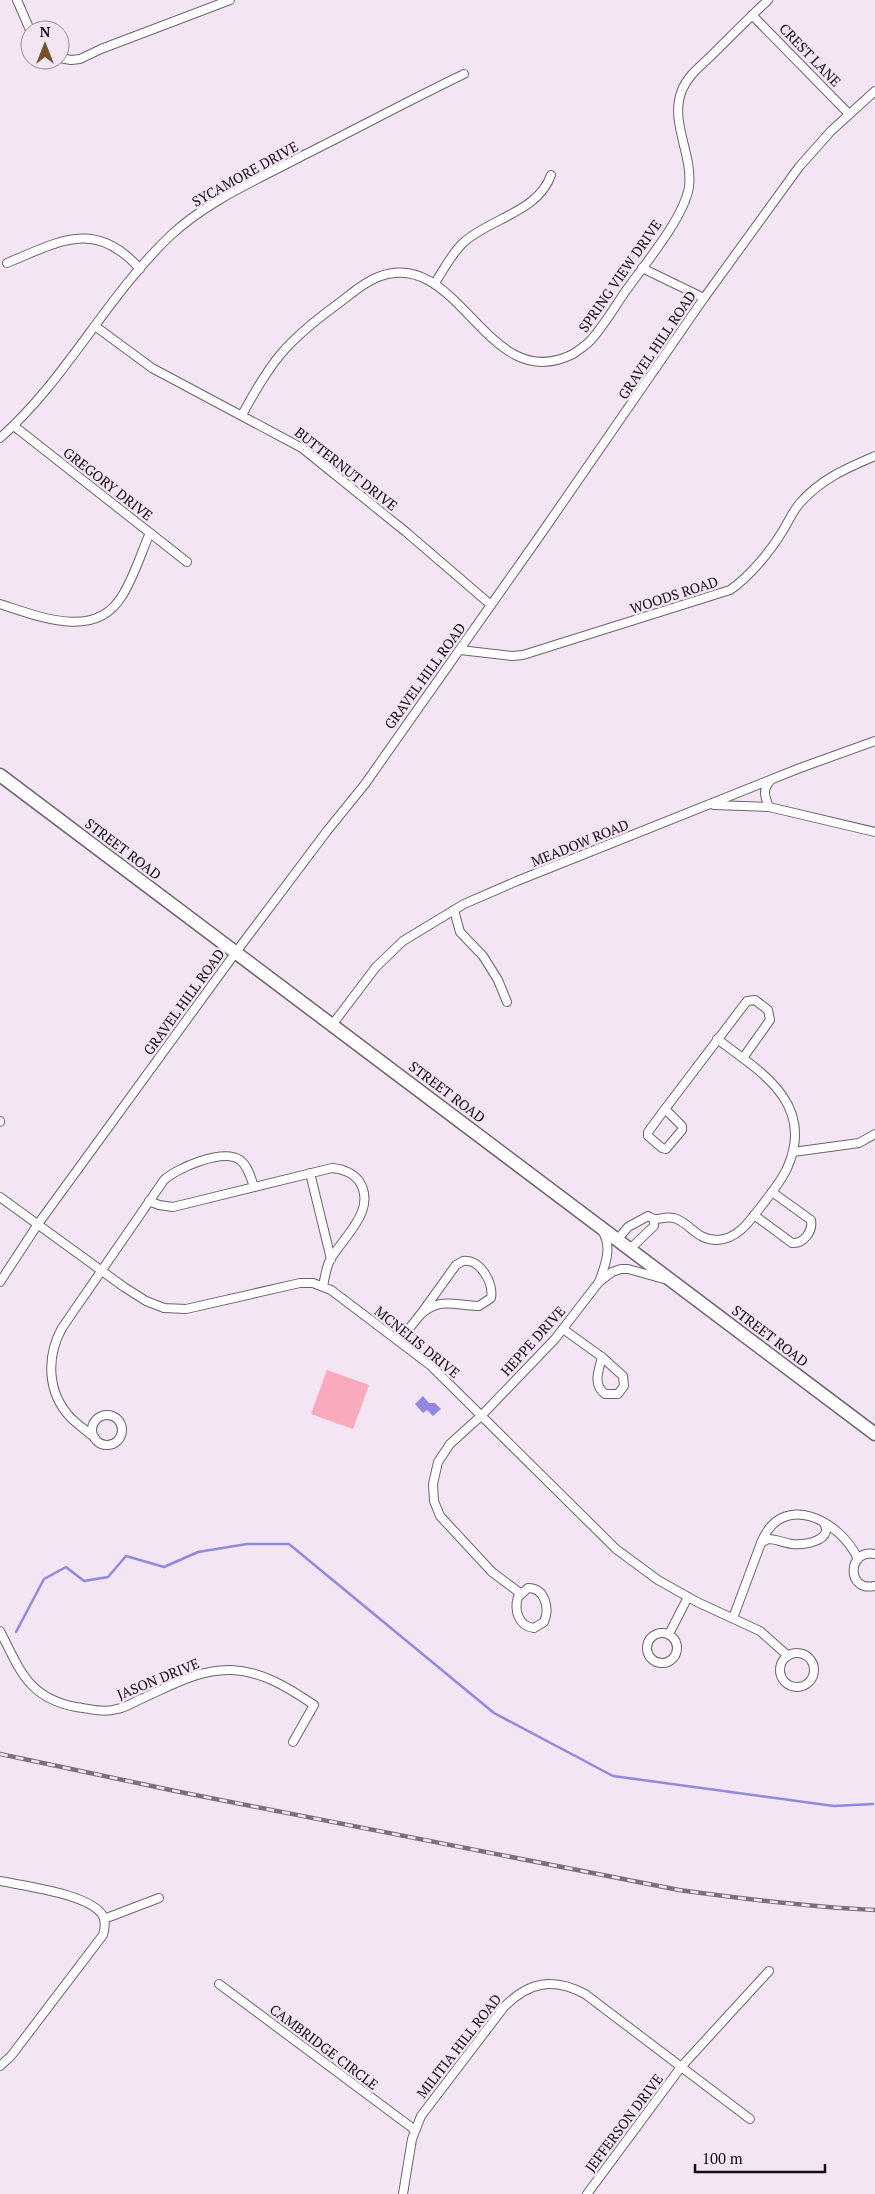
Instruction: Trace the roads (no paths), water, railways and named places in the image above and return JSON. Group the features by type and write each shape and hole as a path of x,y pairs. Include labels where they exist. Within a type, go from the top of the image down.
{"main road":[{"name":"STREET ROAD","path":"0,774 875,1434"}],"street":[{"path":"17,0 26,20"},
{"path":"70,60 80,59 101,49 230,0"},
{"name":"SPRING VIEW DRIVE","path":"242,415 261,378 287,345 307,327 367,282 379,276 400,273 414,274 435,282 506,350 529,360 552,360 574,353 589,342 681,210 688,188 688,165 678,117 679,99 683,88 694,72 768,0"},
{"name":"CREST LANE","path":"752,15 849,114"},
{"name":"SYCAMORE DRIVE","path":"0,438 14,426 140,269 171,235 205,208 464,74"},
{"name":"GRAVEL HILL ROAD","path":"0,1282 38,1224 236,952 327,831 365,784 492,605 704,298 798,167 814,148 875,91"},
{"path":"435,282 452,255 464,242 537,197 548,183 551,175"},
{"path":"7,263 58,241 77,238 90,239 116,248 132,260 140,269"},
{"path":"642,268 704,298"},
{"name":"BUTTERNUT DRIVE","path":"95,326 152,368 285,437 322,463 492,605"},
{"name":"GREGORY DRIVE","path":"14,426 186,562"},
{"name":"WOODS ROAD","path":"460,650 512,656 523,655 730,590 748,574 782,532 800,503 812,491 838,472 875,456"},
{"path":"0,604 63,623 83,622 94,618 108,611 122,595 150,533"},
{"name":"MEADOW ROAD","path":"332,1025 366,979 388,955 403,941 454,910 517,881 771,780 875,742"},
{"path":"769,807 764,792 771,780"},
{"path":"710,805 769,807 875,832"},
{"path":"454,910 460,932 483,956 498,980 507,1002"},
{"path":"665,1109 682,1126 682,1130 666,1149 662,1148 648,1136 648,1132 665,1109 717,1039 747,1001 754,1000 768,1010 770,1020 743,1058"},
{"path":"617,1240 628,1227 648,1216 654,1219 667,1216 676,1219 697,1235 716,1240 734,1235 742,1230 784,1175 795,1141 794,1120 784,1097 772,1081 717,1039"},
{"path":"793,1152 858,1143 875,1134"},
{"path":"94,1438 66,1412 54,1390 51,1367 54,1347 60,1332 150,1201 171,1174 179,1169 220,1156 234,1157 240,1160 250,1174 254,1187"},
{"path":"0,1197 146,1302 174,1309 186,1309 295,1284 313,1283 323,1286 331,1259 361,1216 363,1190 354,1176 340,1168 332,1168 173,1207 158,1205 150,1201"},
{"path":"310,1173 331,1259"},
{"path":"754,1215 792,1242 797,1243 804,1239 810,1230 811,1220 772,1192"},
{"path":"630,1250 654,1226 654,1219"},
{"name":"HEPPE DRIVE","path":"596,1224 607,1237 608,1249 600,1282"},
{"path":"399,1342 456,1265 467,1260 479,1266 492,1292 487,1302 479,1306 462,1303 442,1303 432,1306 420,1315"},
{"name":"HEPPE DRIVE","path":"520,1593 492,1572 445,1524 434,1501 433,1484 438,1462 450,1444 482,1415 563,1329 600,1282 612,1272 628,1269 673,1282"},
{"name":"MCNELIS DRIVE","path":"323,1286 430,1365 616,1549 651,1575 688,1597 760,1632 787,1655"},
{"path":"563,1329 602,1357 615,1367 623,1376 624,1386 618,1394 610,1396 605,1394 598,1386 597,1381 602,1357"},
{"path":"733,1618 761,1543 771,1526 785,1517 799,1514 808,1515 824,1523 847,1541 858,1559"},
{"path":"761,1543 768,1539 793,1544 809,1543 823,1537 826,1532 824,1523"},
{"path":"875,1554 865,1553 858,1559 853,1569 855,1578 864,1586 875,1586"},
{"path":"528,1588 532,1588 542,1594 547,1608 546,1617 539,1626 528,1627 519,1618 516,1604 520,1593 528,1588"},
{"path":"669,1634 688,1597"},
{"name":"JASON DRIVE","path":"0,1630 21,1673 36,1691 56,1702 98,1711 119,1709 203,1673 232,1670 265,1678 288,1688 314,1705 293,1742"},
{"path":"798,1653 809,1659 814,1671 807,1684 796,1687 786,1683 781,1671 783,1659 787,1655 798,1653"},
{"path":"0,1881 66,1894 79,1899 98,1910 104,1919 105,1928 103,1935 11,2056 0,2066"},
{"path":"104,1919 159,1898"},
{"path":"681,2067 769,1971"},
{"name":"CAMBRIDGE CIRCLE","path":"219,1984 414,2130"},
{"name":"MILITIA HILL ROAD","path":"404,2194 409,2149 414,2130 421,2116 504,2007 520,1993 540,1985 561,1985 584,1994 750,2119"},
{"name":"JEFFERSON DRIVE","path":"587,2194 681,2067"}],"waterway":[{"path":"16,1632 44,1579 66,1567 84,1581 108,1577 126,1556 164,1567 198,1552 247,1544 289,1544 494,1713 613,1776 834,1806 873,1804"}],"railway":[{"path":"0,1754 180,1792 679,1890 777,1902 875,1910"}]}
